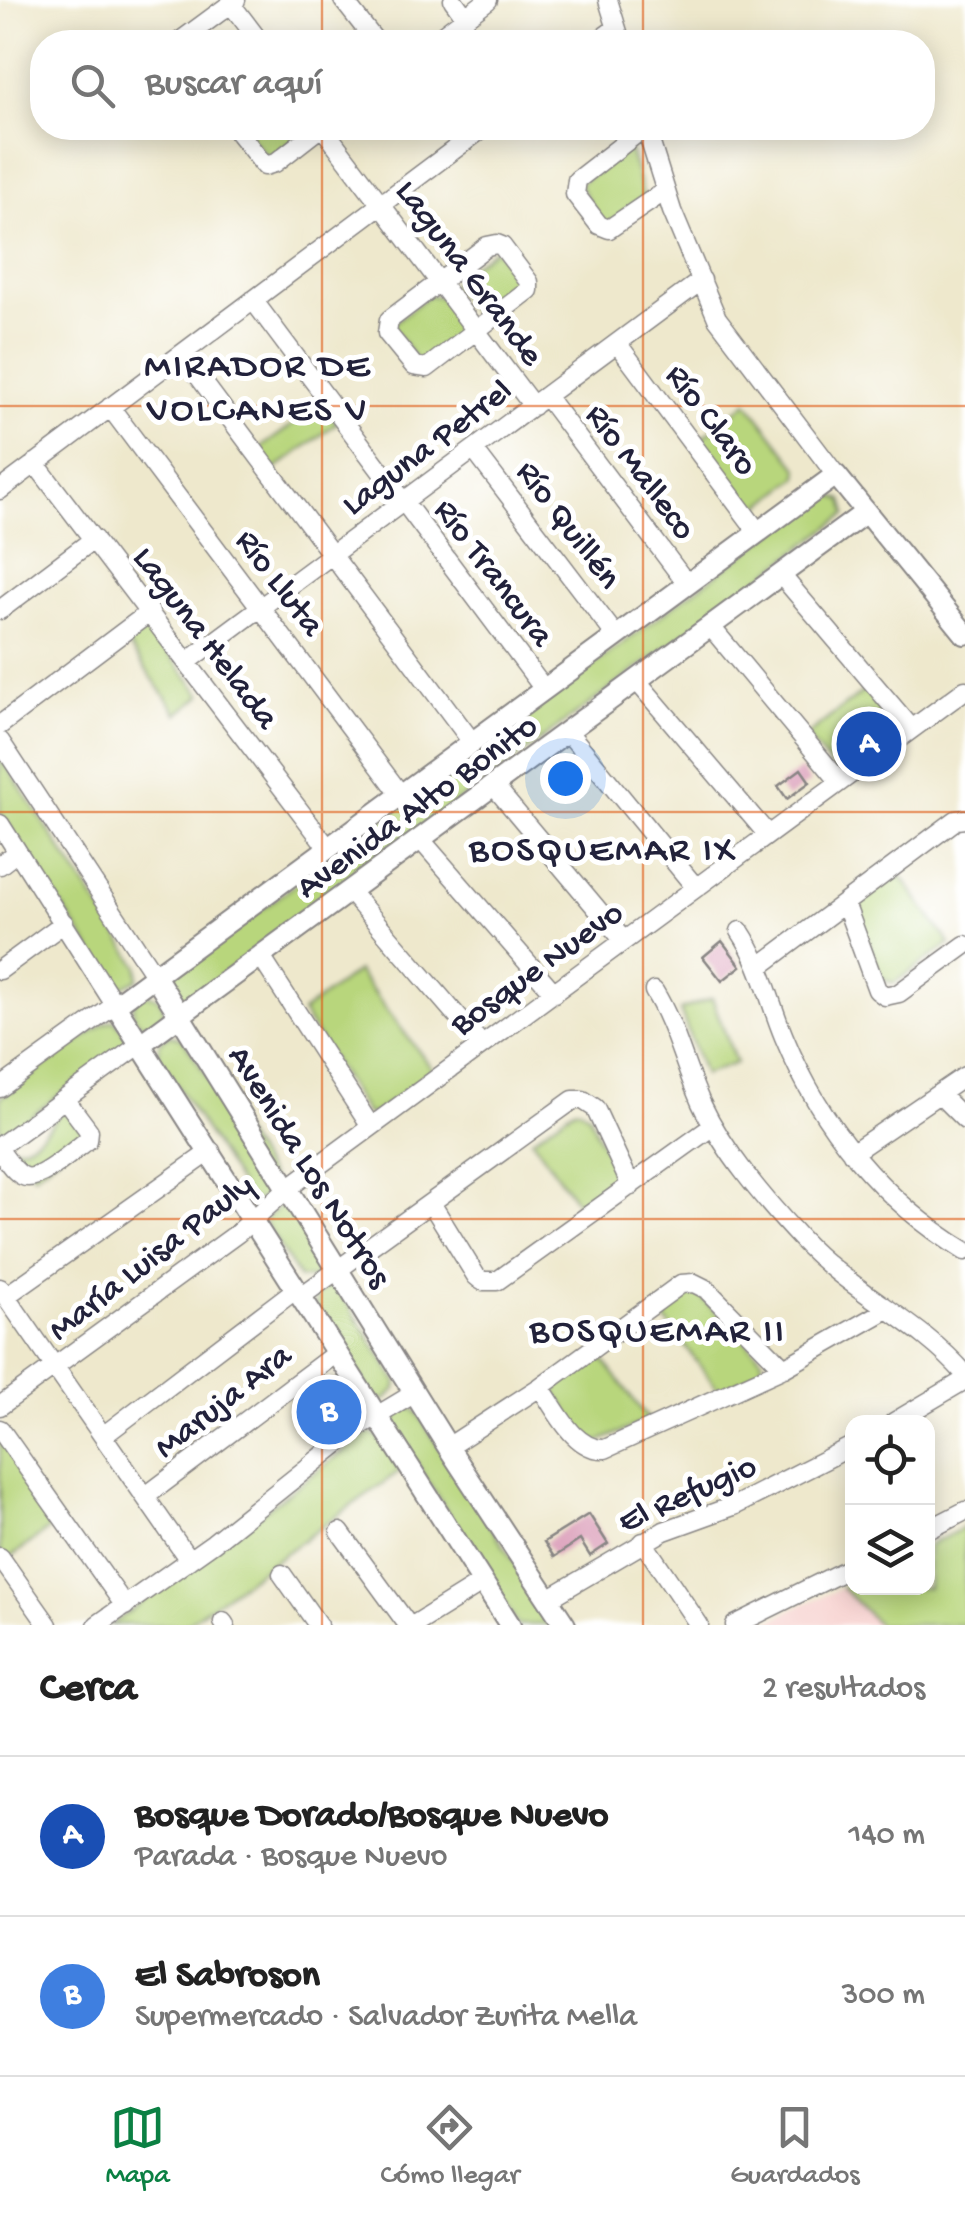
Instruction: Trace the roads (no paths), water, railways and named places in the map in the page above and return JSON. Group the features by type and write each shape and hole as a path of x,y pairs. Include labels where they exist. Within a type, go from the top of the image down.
{"street":[{"path":"343,0 367,30"},
{"path":"454,0 466,18"},
{"path":"450,30 488,0"},
{"path":"608,0 617,30"},
{"path":"196,30 234,2 252,30"},
{"path":"243,140 257,160 270,166 306,140"},
{"name":"Laguna Grande","path":"331,140 477,331 540,401"},
{"path":"0,490 468,140"},
{"path":"630,140 578,180 575,194 599,225 608,229 665,191"},
{"path":"649,140 665,191 726,334 965,634"},
{"path":"493,244 502,246 529,282 525,294 420,370 387,333 389,320 440,282 493,244"},
{"name":"Laguna Petrel","path":"188,662 702,280"},
{"name":"Río Trancura","path":"253,300 544,689"},
{"name":"Río Claro","path":"618,343 758,532"},
{"path":"182,354 472,742"},
{"name":"Río Malleco","path":"540,401 687,584"},
{"name":"Río Lluta","path":"110,407 401,794"},
{"name":"Río Quillén","path":"474,450 616,636"},
{"name":"Laguna Helada","path":"35,463 328,848"},
{"name":"Avenida Alto Bonito","path":"0,1088 836,475"},
{"name":"Avenida Alto Bonito","path":"0,1148 866,512"},
{"path":"0,610 94,540"},
{"path":"781,574 912,729"},
{"path":"0,725 150,612"},
{"path":"711,626 840,782"},
{"path":"637,681 768,835"},
{"name":"Bosque Nuevo","path":"288,1188 965,690"},
{"path":"568,732 696,888"},
{"name":"Avenida Los Notros","path":"0,741 180,1016 448,1448 565,1625"},
{"path":"494,786 624,941"},
{"path":"760,966 956,820 965,818"},
{"path":"0,824 510,1625"},
{"path":"421,840 554,993"},
{"path":"0,865 17,852"},
{"path":"350,892 482,1045"},
{"path":"845,903 876,990 885,996 899,994 965,944"},
{"path":"0,970 64,924"},
{"path":"740,931 760,966 797,1067 820,1108 852,1153 900,1203 965,1252"},
{"path":"261,957 371,1127"},
{"path":"654,991 713,1126 800,1239 837,1273 940,1348 965,1377 905,1415"},
{"path":"852,1153 965,1076"},
{"path":"940,1094 965,1120"},
{"path":"0,1148 19,1174 29,1178 40,1175 88,1140 89,1131 65,1099"},
{"path":"102,1436 568,1103 578,1099 595,1108 631,1186"},
{"path":"431,1203 476,1276 491,1282 502,1278 713,1126"},
{"path":"190,1560 3,1292 211,1152"},
{"name":"María Luisa Pauly","path":"0,1406 252,1220 288,1188"},
{"path":"448,1448 540,1387 676,1286 687,1283 706,1289 784,1368"},
{"path":"540,1387 581,1444 600,1450 698,1410 784,1368 886,1310"},
{"name":"Maruja Ara","path":"146,1496 335,1354"},
{"path":"97,1625 190,1560 375,1417 415,1393"},
{"path":"0,1429 125,1606"},
{"name":"El Refugio","path":"548,1599 643,1542 770,1490 845,1450"},
{"path":"935,1526 965,1511"},
{"path":"340,1532 411,1625 482,1582"},
{"path":"643,1542 699,1625"},
{"path":"0,1557 48,1625"},
{"path":"735,1625 845,1570"},
{"path":"282,1574 318,1625"}],"place":[{"name":"Bosque Dorado/Bosque Nuevo","path":"869,744"},
{"name":"El Sabroson","path":"329,1412"}],"district":[{"name":"MIRADOR DE VOLCANES V","path":"258,384"},
{"name":"BOSQUEMAR IX","path":"603,846"},
{"name":"BOSQUEMAR II","path":"658,1327"}]}
